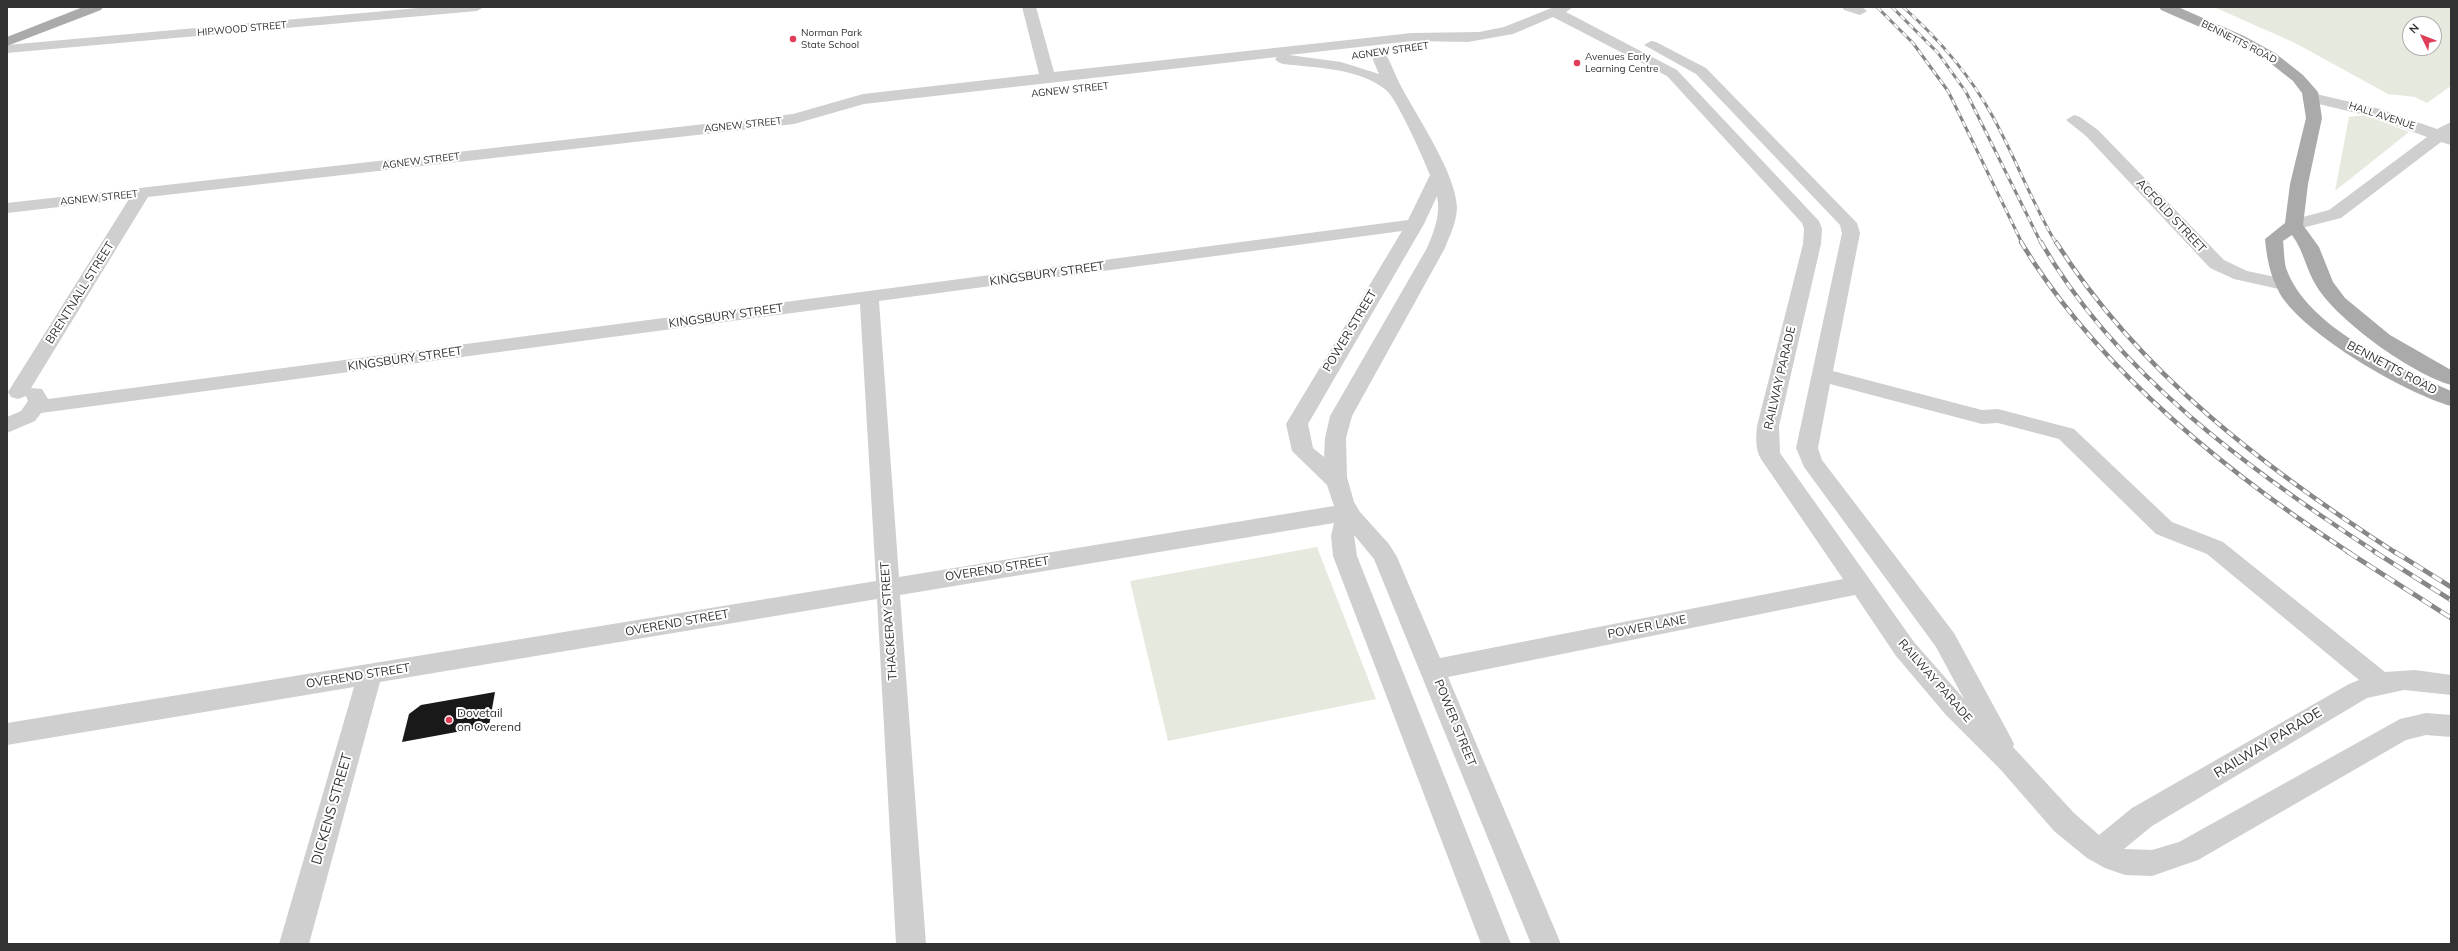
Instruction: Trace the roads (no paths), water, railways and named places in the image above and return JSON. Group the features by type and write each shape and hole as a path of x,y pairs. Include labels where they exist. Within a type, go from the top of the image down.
{"main road":[{"path":"7,42 96,7"},
{"name":"BENNETTS ROAD","path":"2166,7 2239,39 2270,56 2306,86 2312,98"},
{"path":"2294,225 2299,184 2312,130 2312,98"},
{"name":"BENNETTS ROAD","path":"2451,378 2381,337 2340,302 2326,287 2318,272 2311,250 2294,225 2274,239 2274,261 2283,284 2310,315 2354,349 2451,399"}],"street":[{"name":"HIPWOOD STREET","path":"30,33 51,36 68,36 365,7"},
{"name":"HIPWOOD STREET","path":"7,49 440,9 477,7"},
{"path":"1029,7 1048,78"},
{"name":"AGNEW STREET","path":"1226,58 1318,59 1378,53 1481,36 1508,30 1564,9"},
{"name":"RAILWAY PARADE","path":"1564,9 1609,32 1701,71 1848,223 1850,237 1823,375 1808,440 1809,458 1945,640 2009,761"},
{"name":"RAILWAY PARADE","path":"1609,32 1677,77 1794,201 1812,225 1812,244 1772,406 1767,439 1768,447 1779,471 1920,668 2009,761 2064,822 2100,851 2129,863 2142,864 2162,860 2203,843 2400,730 2426,724 2451,726"},
{"name":"AGNEW STREET","path":"7,208 788,120 866,99 1412,37 1481,36"},
{"name":"POWER STREET","path":"1378,53 1393,88 1411,117 1438,176 1448,208 1447,220 1434,252 1341,416 1336,432 1335,480 1348,512 1381,550 1433,670 1546,944"},
{"name":"POWER STREET","path":"1283,59 1364,72 1378,78 1393,88"},
{"name":"AGNEW STREET","path":"7,194 780,107 807,105 833,107 850,113 863,113 1260,69"},
{"name":"HALL AVENUE","path":"2312,98 2374,112 2447,135"},
{"name":"ACFOLD STREET","path":"2074,120 2092,133 2217,264 2240,276 2283,284"},
{"name":"BENNETTS ROAD","path":"2294,225 2336,214 2447,135"},
{"name":"POWER STREET","path":"1335,480 1303,451 1297,424 1415,224 1438,176"},
{"name":"BRENTNALL STREET","path":"13,394 141,194"},
{"name":"KINGSBURY STREET","path":"37,407 1415,224"},
{"name":"THACKERAY STREET","path":"869,297 910,944"},
{"path":"1823,375 1982,417 1998,416 2066,434 2164,528 2215,548 2380,683"},
{"path":"7,426 28,416 40,402 37,395 33,393 13,394"},
{"path":"1348,512 1342,536 1345,556 1496,944"},
{"name":"OVEREND STREET","path":"7,734 887,587 1348,512"},
{"name":"POWER LANE","path":"1433,670 1860,585"},
{"name":"DICKENS STREET","path":"294,944 370,674"},
{"name":"RAILWAY PARADE","path":"2100,851 2142,817 2342,700 2380,683 2418,679 2451,685"}],"railway":[{"path":"1877,7 1913,43 1948,91 2022,243"},
{"path":"1892,7 1938,53 1966,92 2041,243"},
{"path":"1903,7 1953,58 1984,102 2056,243"},
{"path":"2021,242 2052,289 2087,333 2126,375 2168,415 2257,489 2350,553"},
{"path":"2041,242 2072,290 2108,335 2147,377 2190,417 2235,454 2282,489 2377,553"},
{"path":"2056,242 2089,290 2126,334 2166,376 2209,416 2300,488 2396,553"},
{"path":"2348,552 2451,618"},
{"path":"2375,552 2451,600"},
{"path":"2395,552 2451,587"}],"place":[{"name":"Norman Park State School","path":"793,39"},
{"name":"Avenues Early Learning Centre","path":"1577,63"},
{"name":"Dovetail on Overend","path":"449,720"}]}
